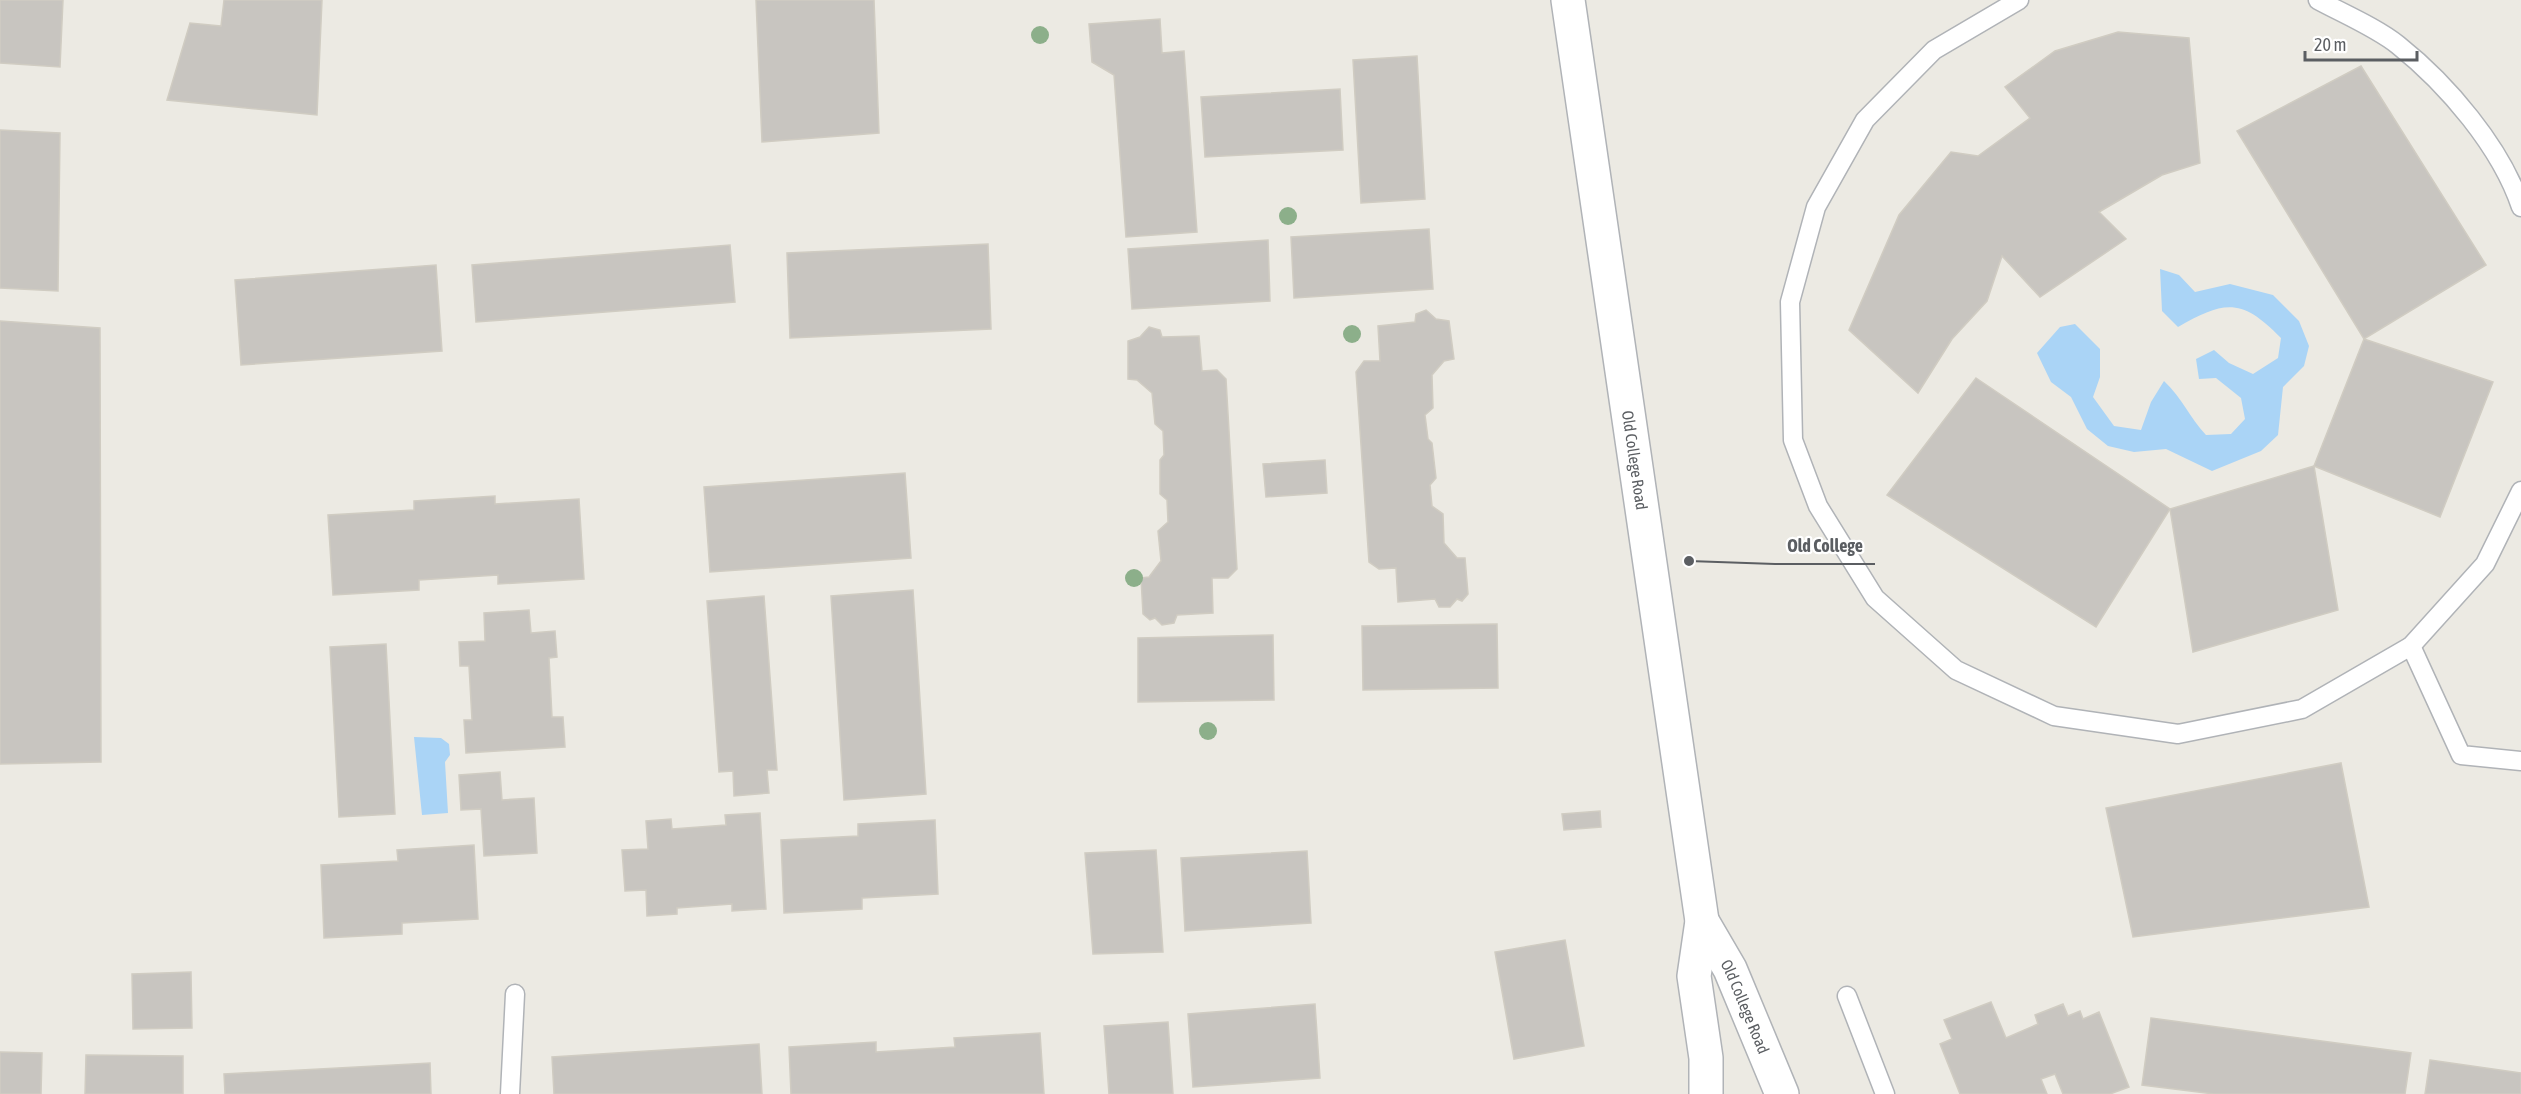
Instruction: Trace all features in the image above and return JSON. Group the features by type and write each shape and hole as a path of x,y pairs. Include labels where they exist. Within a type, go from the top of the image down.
{"street":[{"name":"Old College Road","path":"1568,0 1702,921 1694,976 1706,1058 1706,1094"},
{"name":"Old College Road","path":"1702,921 1730,969 1782,1094"}],"lane":[{"path":"2019,0 1934,50 1865,120 1816,207 1790,302 1793,440 1818,506 1875,598 1956,670 2054,717 2178,734 2302,709 2412,646 2485,564 2521,491"},
{"path":"2318,0 2397,44 2463,107 2513,184 2521,207"},
{"path":"2412,646 2461,755 2521,761"},
{"path":"510,1094 515,994"},
{"path":"1847,996 1885,1094"}],"water":[{"path":"2160,269 2179,275 2195,292 2230,284 2273,295 2299,321 2309,346 2304,366 2283,387 2278,435 2261,451 2212,471 2166,449 2134,452 2108,446 2087,429 2071,397 2051,382 2037,353 2060,327 2075,324 2100,349 2100,377 2093,397 2114,426 2141,430 2151,402 2164,381 2206,435 2231,434 2245,419 2241,398 2216,378 2199,379 2196,359 2214,350 2229,363 2253,374 2278,358 2281,338 2255,316 2232,307 2208,312 2178,327 2162,311"},
{"path":"414,737 441,738 449,744 450,755 445,762 448,813 422,815"}],"building":[{"path":"0,0 63,0 60,67 0,63"},
{"path":"224,0 322,0 317,115 167,100 190,23 221,26"},
{"path":"756,0 874,0 879,133 762,142"},
{"path":"1160,19 1162,53 1184,51 1197,232 1126,237 1114,75 1092,62 1089,24"},
{"path":"2118,32 2189,38 2200,163 2162,175 2099,212 2126,239 2040,297 2002,256 1987,301 1952,339 1918,393 1849,330 1899,215 1951,152 1978,156 2030,118 2005,87 2055,51"},
{"path":"1417,56 1425,199 1361,203 1353,60"},
{"path":"2361,66 2486,265 2364,339 2237,131"},
{"path":"1340,89 1343,150 1205,157 1201,97"},
{"path":"0,130 60,133 58,291 0,288"},
{"path":"1429,229 1433,289 1294,298 1291,237"},
{"path":"1268,240 1270,301 1132,309 1128,249"},
{"path":"988,244 991,329 790,338 787,253"},
{"path":"730,245 735,302 476,322 472,265"},
{"path":"436,265 442,351 241,365 235,280"},
{"path":"1426,310 1436,319 1449,321 1454,359 1444,361 1432,375 1433,408 1425,415 1428,439 1432,443 1436,478 1430,485 1432,506 1443,514 1444,543 1457,558 1465,558 1468,594 1462,601 1457,599 1450,607 1439,607 1435,599 1398,602 1396,568 1379,569 1369,562 1356,372 1364,361 1380,361 1378,326 1415,322 1416,314"},
{"path":"0,321 100,328 101,762 0,764"},
{"path":"1149,327 1160,330 1162,337 1199,336 1202,371 1217,370 1226,379 1237,569 1228,578 1212,578 1213,613 1177,615 1174,623 1162,625 1155,618 1150,620 1143,614 1141,578 1149,577 1161,561 1158,531 1168,522 1167,500 1160,494 1160,460 1164,455 1163,431 1155,424 1152,393 1137,380 1128,379 1128,341 1140,337"},
{"path":"2364,339 2493,382 2440,517 2314,466"},
{"path":"1976,378 2170,509 2096,627 1887,495"},
{"path":"1325,460 1327,493 1266,497 1263,464"},
{"path":"2314,466 2338,610 2193,652 2170,509"},
{"path":"905,473 911,558 710,572 704,487"},
{"path":"495,496 495,504 579,499 584,579 498,584 498,575 419,580 419,590 333,595 328,515 414,510 414,501"},
{"path":"913,590 926,794 844,800 831,596"},
{"path":"764,596 777,770 767,770 769,793 734,796 733,771 719,772 707,601"},
{"path":"529,610 531,633 555,631 557,657 549,658 552,717 563,717 565,747 466,753 464,720 472,720 469,666 460,666 459,642 485,641 484,613"},
{"path":"1497,624 1498,688 1363,690 1362,626"},
{"path":"1273,635 1274,700 1138,702 1138,638"},
{"path":"386,644 395,814 339,817 330,647"},
{"path":"2341,763 2369,907 2133,937 2106,808"},
{"path":"500,772 502,800 534,798 537,853 484,856 481,809 461,810 459,775"},
{"path":"1600,811 1601,827 1564,830 1562,814"},
{"path":"760,813 766,909 732,911 732,904 677,908 677,914 647,916 646,890 625,891 622,850 648,849 646,821 671,819 672,829 726,825 725,815"},
{"path":"935,820 938,894 862,898 862,909 784,913 781,840 858,836 858,824"},
{"path":"474,845 478,919 402,923 402,934 324,938 321,865 398,861 397,850"},
{"path":"1156,850 1163,952 1093,954 1085,853"},
{"path":"1307,851 1311,923 1185,931 1181,858"},
{"path":"1565,940 1584,1046 1514,1059 1495,952"},
{"path":"191,972 192,1028 133,1029 132,974"},
{"path":"1991,1002 2006,1038 2038,1024 2035,1015 2063,1004 2068,1016 2080,1011 2083,1019 2099,1012 2129,1087 2110,1094 2063,1094 2055,1074 2041,1079 2047,1094 1960,1094 1940,1044 1952,1039 1944,1020"},
{"path":"1315,1004 1320,1078 1193,1087 1188,1014"},
{"path":"2151,1018 2411,1053 2405,1094 2214,1094 2142,1085"},
{"path":"1168,1022 1173,1094 1109,1094 1104,1026"},
{"path":"1040,1033 1044,1094 791,1094 789,1047 876,1042 876,1052 955,1047 954,1038"},
{"path":"759,1044 762,1094 554,1094 552,1057"},
{"path":"0,1052 42,1053 41,1094 0,1094"},
{"path":"86,1055 183,1056 183,1094 85,1094"},
{"path":"2430,1060 2521,1073 2521,1094 2425,1094"},
{"path":"430,1063 431,1094 225,1094 224,1074"}],"place":[{"name":"Old College","path":"1689,561"}]}
